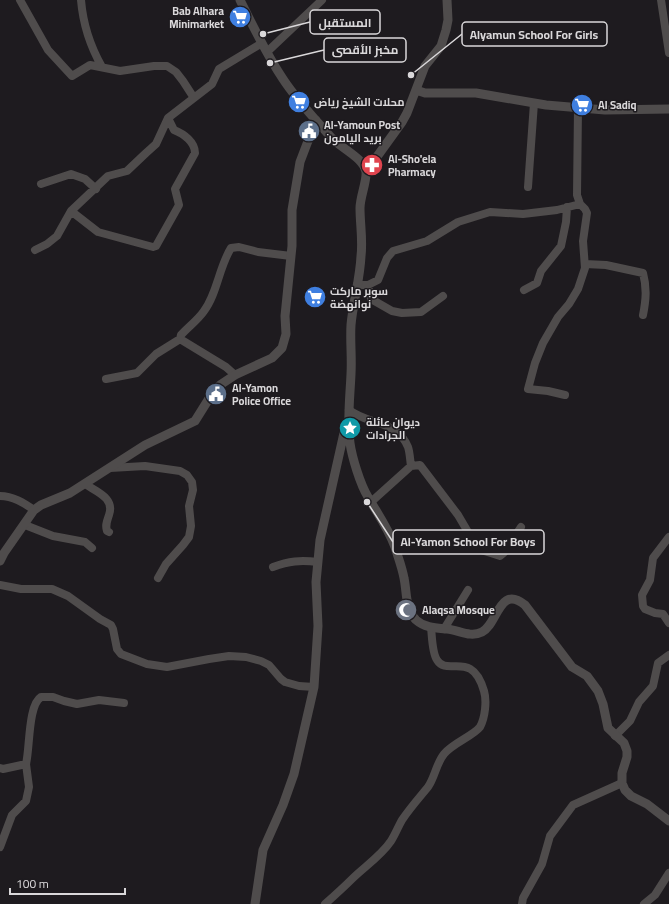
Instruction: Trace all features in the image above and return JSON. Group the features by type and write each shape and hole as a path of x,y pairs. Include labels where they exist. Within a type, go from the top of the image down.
{"street":[{"path":"20,0 48,50 72,76 90,65 120,71 154,66 167,66 176,72 183,80 194,98"},
{"path":"81,0 83,19 93,51 102,67"},
{"path":"240,0 262,43 284,80 333,141 360,160 365,169 366,176 360,200 362,256 351,326 349,410 350,444 360,480 384,523 395,548 402,570 410,612 420,623 431,627 444,628 468,634 477,634 483,632 490,626 499,607 503,603 513,600 521,602 525,605 572,667 587,676 596,687 602,699 608,728 624,744 627,751 627,757 622,773 622,783 625,790 631,796 646,804 669,821"},
{"path":"268,52 322,0"},
{"path":"365,169 376,158 407,113 425,66 429,59 438,50 443,41 448,20 447,0"},
{"path":"661,0 669,53"},
{"path":"35,250 47,244 57,236 71,211 108,176 127,171 156,144 168,118 212,84 218,70 262,43"},
{"path":"416,90 425,93 476,93 534,103 578,108 605,110 669,109"},
{"path":"528,187 534,103"},
{"path":"565,395 548,391 528,389 535,362 543,343 558,317 569,304 578,289 585,264 583,241 587,213 580,204 577,195 578,108"},
{"path":"71,211 98,232 153,247 156,246 179,205 175,189 195,154 192,142 181,133 174,130 168,118"},
{"path":"0,561 34,510 41,505 70,493 145,445 195,421 215,391 226,380 272,358 279,352 284,344 286,334 285,316 291,256 292,210 300,162 316,120"},
{"path":"40,184 72,174 85,179 96,189"},
{"path":"357,285 368,285 378,280 387,258 393,251 426,241 458,222 490,212 523,214 557,210 580,204"},
{"path":"524,290 537,282 541,271 561,246 566,222 566,207"},
{"path":"106,379 137,373 156,354 180,339 181,335 205,310 214,290 224,260 231,248 239,247 258,252 291,256"},
{"path":"585,264 606,265 643,273 646,283 646,300 643,315"},
{"path":"368,285 371,299 392,312 421,312 443,296"},
{"path":"180,339 226,367 235,375"},
{"path":"349,410 357,416 394,429 403,437 408,448 410,466"},
{"path":"255,904 262,850 283,805 294,774 314,687 318,626 316,582 320,540 349,410"},
{"path":"371,502 410,466 420,465 458,515 478,549 500,556 507,551 521,526"},
{"path":"110,468 146,466 180,471 187,475 192,482 193,490 189,506 191,526 189,537 166,564 158,578"},
{"path":"85,484 106,497 110,503 110,512 105,527 109,532"},
{"path":"0,496 6,496 19,500 34,510"},
{"path":"24,525 53,536 85,542 92,548"},
{"path":"669,537 653,558 650,580 642,595 644,608 654,613 662,614 669,623"},
{"path":"273,567 287,562 302,560 318,562"},
{"path":"0,584 21,589 52,589 68,596 111,625 117,649 121,654 147,664 167,667 230,656 246,657 261,661 268,665 285,682 299,686 314,687"},
{"path":"444,628 468,590"},
{"path":"325,904 375,859 390,842 401,822 429,786 441,758 450,748 476,730 481,723 485,707 485,698 478,676 469,668 443,665 437,662 434,654 431,627"},
{"path":"616,736 630,721 639,702 653,686 658,663 669,655"},
{"path":"0,847 12,815 26,801 29,788 26,764 33,714 35,705 39,698 44,696 53,697 78,704 99,700 124,703"},
{"path":"0,768 26,764"},
{"path":"522,904 523,898 542,864 550,836 573,805 622,783"},
{"path":"644,904 655,895 669,873"}],"place":[{"name":"Bab Alhara Minimarket","path":"240,17"},
{"name":"المستقبل","path":"263,34"},
{"name":"مخبز الأقصى","path":"270,63"},
{"name":"Alyamun School For Girls","path":"411,75"},
{"name":"محلات الشيخ رياض","path":"299,102"},
{"name":"Al Sadiq","path":"582,105"},
{"name":"Al-Yamoun Post بريد اليامون","path":"309,131"},
{"name":"Al-Sho'ela Pharmacy","path":"372,165"},
{"name":"سوبر ماركت نوانهضة","path":"315,297"},
{"name":"Al-Yamon Police Office","path":"216,394"},
{"name":"ديوان عائلة الجرادات","path":"350,428"},
{"name":"Al-Yamon School For Boys","path":"367,502"},
{"name":"Alaqsa Mosque","path":"406,610"}]}
